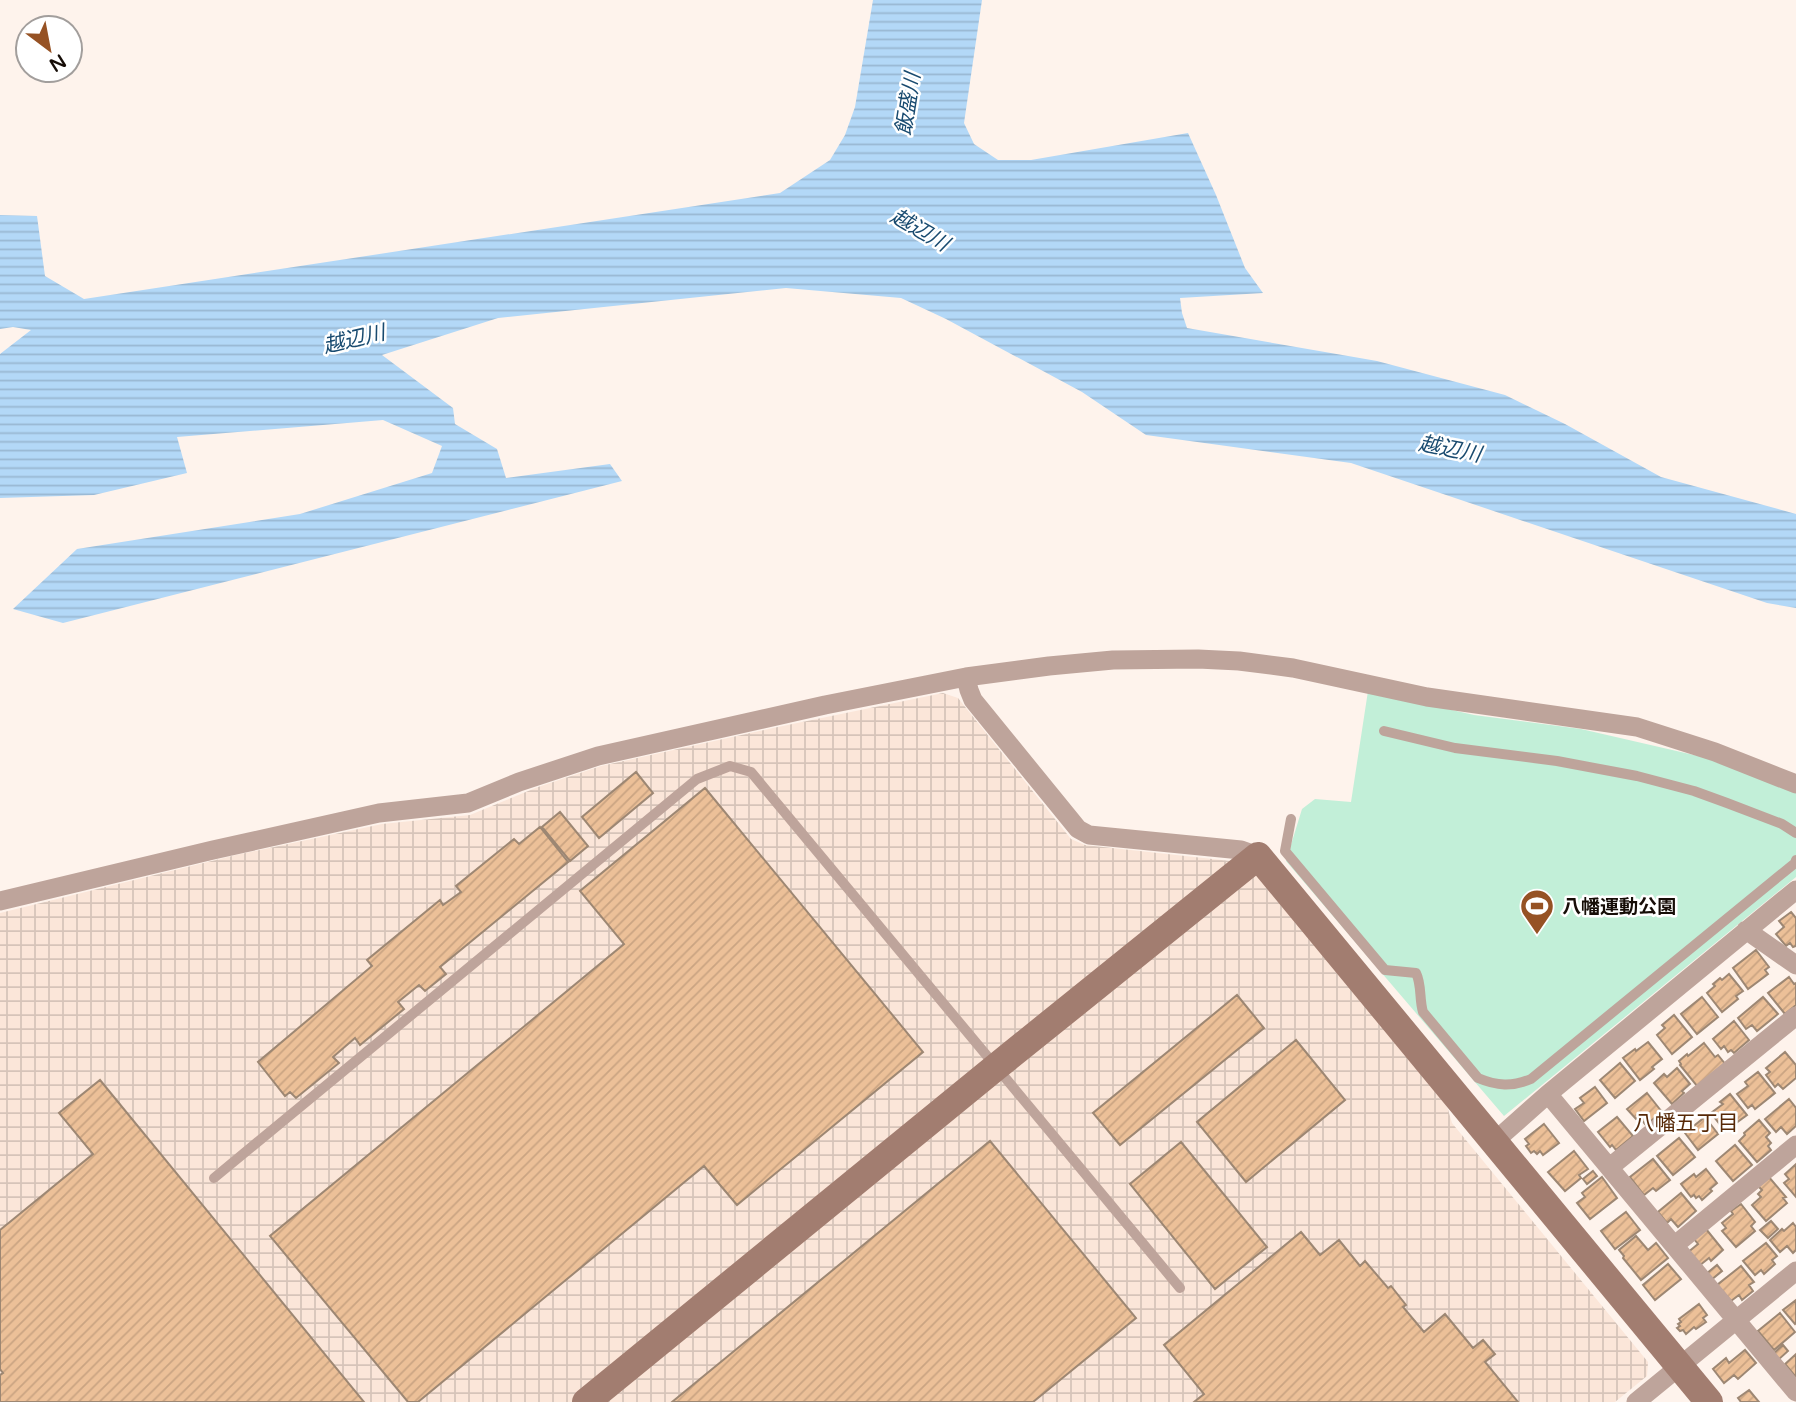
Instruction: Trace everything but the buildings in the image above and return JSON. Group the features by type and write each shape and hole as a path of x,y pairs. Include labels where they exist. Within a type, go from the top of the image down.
{"street":[{"path":"0,901 379,813 468,803 519,782 598,756 825,705 966,677 1113,660 1239,661 1293,668 1427,696 1637,727 1715,752 1796,784"},
{"path":"966,677 973,700 1078,829 1089,835 1241,850 1270,858 1495,1141 1709,1402"},
{"path":"586,1402 996,1067 1270,858"},
{"path":"1495,1141 1790,894"},
{"path":"1746,930 1796,965"},
{"path":"1611,1167 1796,1016"},
{"path":"1548,1094 1796,1392"},
{"path":"1675,1245 1796,1145"},
{"path":"1636,1402 1796,1271"}],"lane":[{"path":"1384,731 1455,748 1557,761 1637,776 1694,791 1782,824 1796,833"},
{"path":"214,1178 696,779 730,765 751,772 1180,1288"},
{"path":"1291,819 1270,858 1385,970 1416,973 1420,981 1420,1004 1423,1012 1478,1077 1503,1085 1517,1085 1531,1079 1796,860"},
{"path":"1771,882 1790,894"}],"shaded area":[{"path":"943,693 958,698 1071,839 1085,845 1249,863 1447,1106 1452,1123 1648,1362 1647,1376 1615,1402 0,1402 0,913 236,855 382,824 470,815 538,787 601,766"}],"green space":[{"name":"八幡運動公園","path":"1368,691 1474,715 1581,729 1707,758 1796,793 1796,877 1504,1116 1286,861 1302,809 1315,799 1351,802"}],"water":[{"path":"873,0 982,0 964,123 974,144 998,160 1031,160 1188,133 1245,268 1263,293 1180,298 1187,328 1377,361 1505,395 1565,424 1661,477 1796,514 1796,608 1767,603 1351,463 1146,435 1082,392 946,319 901,298 786,288 498,318 382,355 453,408 455,424 497,449 506,478 610,464 622,481 63,623 13,609 77,549 300,514 432,473 442,446 383,420 177,437 187,473 94,495 0,498 0,354 31,330 13,327 0,329 0,215 37,216 45,276 84,299 780,193 830,160 845,135 855,107"}],"place":[{"name":"八幡運動公園","path":"1537,936"}],"district":[{"name":"八幡五丁目","path":"1686,1123"}],"water label":[{"name":"飯盛川","path":"908,104"},
{"name":"越辺川","path":"920,230"},
{"name":"越辺川","path":"354,339"},
{"name":"越辺川","path":"1450,449"}]}
